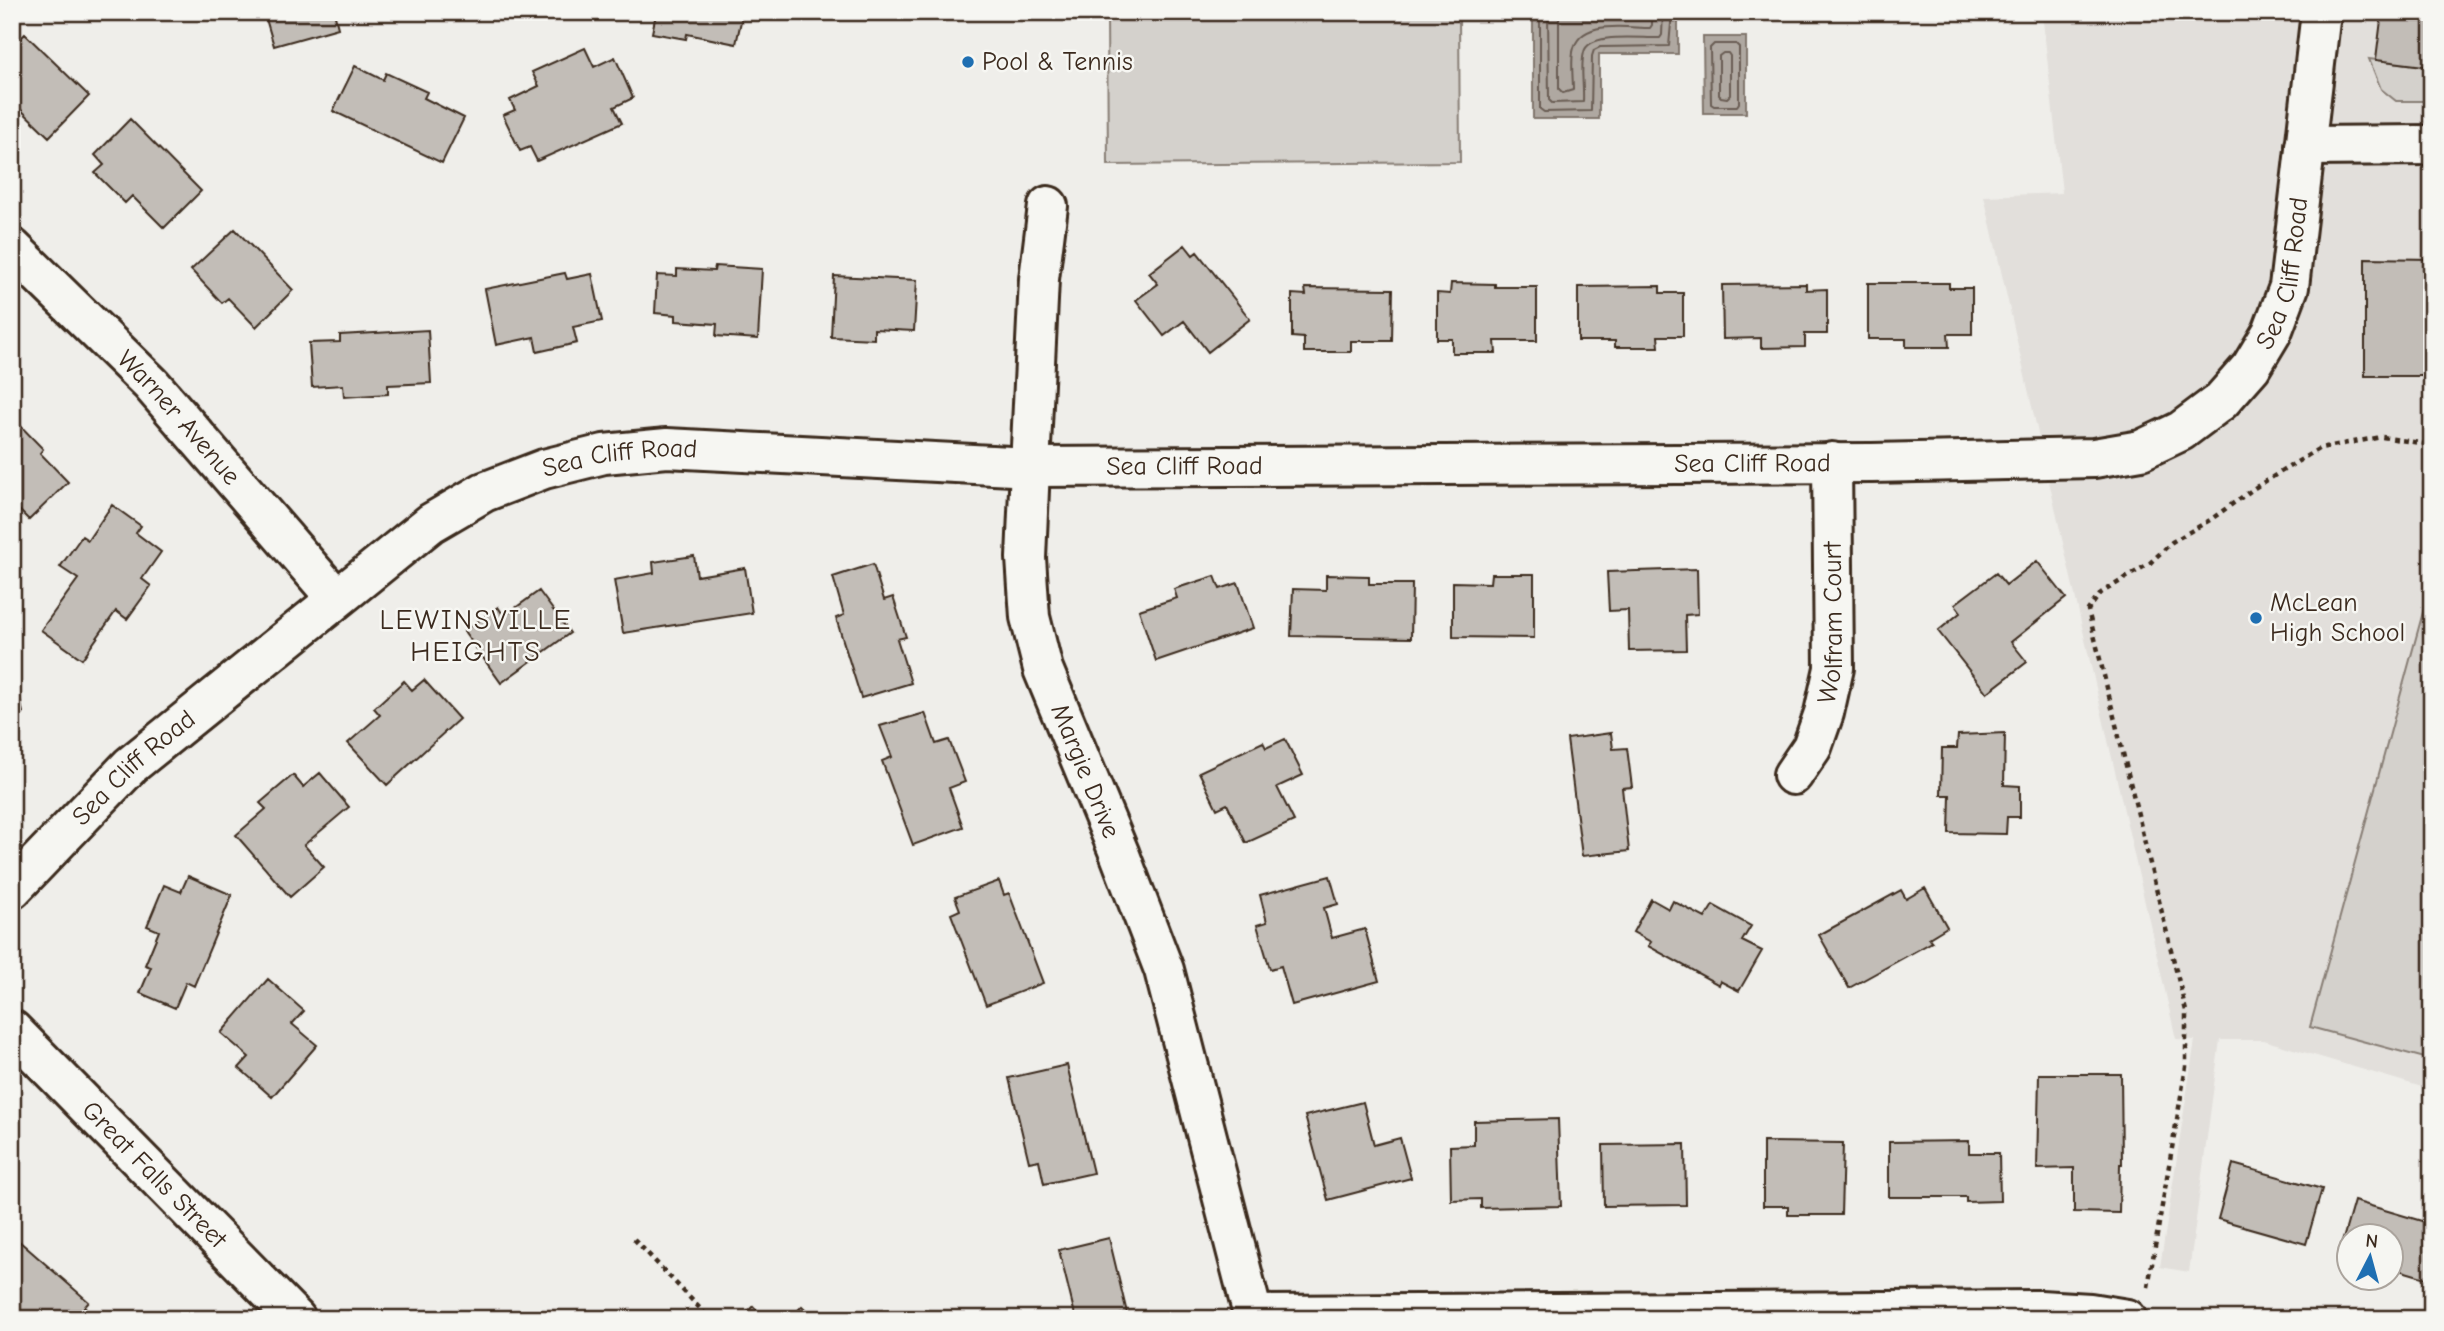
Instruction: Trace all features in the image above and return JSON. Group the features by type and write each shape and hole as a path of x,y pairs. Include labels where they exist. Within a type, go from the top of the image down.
{"street":[{"name":"Sea Cliff Road","path":"12,889 131,765 431,523 484,492 544,469 604,454 667,448 1030,467 2094,458 2141,450 2181,431 2221,401 2251,367 2272,332 2289,286 2321,12"},
{"path":"2305,146 2432,145"},
{"name":"Margie Drive","path":"1048,206 1039,279 1026,558 1030,617 1043,668 1164,970 1254,1317"},
{"name":"Warner Avenue","path":"12,248 151,384 336,598"},
{"name":"Wolfram Court","path":"1793,775 1812,747 1824,713 1834,668 1832,462"},
{"name":"Great Falls Street","path":"12,1030 296,1319"},
{"path":"1254,1317 2040,1310 2090,1313 2137,1308"}],"path":[{"path":"2137,1308 2186,1067 2186,1011 2088,610 2101,593 2150,563 2172,542 2320,448 2382,436 2432,444"},
{"path":"634,1238 710,1319"}],"shaded area":[{"path":"1107,12 1459,12 1460,162 1108,165"},
{"name":"McLean High School","path":"2042,12 2432,12 2432,1090 2263,1040 2220,1040 2189,1272 2160,1267 2195,1040 2176,1039 1984,196 2062,193"},
{"path":"2369,59 2432,67 2432,101 2396,101 2381,89"},
{"path":"2432,579 2432,1060 2310,1027"}],"water":[{"path":"1533,12 1678,12 1678,54 1599,54 1599,119 1533,119"},
{"path":"1703,37 1746,37 1746,113 1704,113"}],"building":[{"path":"264,12 334,12 338,28 274,46"},
{"path":"650,12 743,12 736,44 687,34 686,39 652,33 656,14"},
{"path":"2382,12 2432,12 2432,67 2376,60"},
{"path":"25,34 89,96 49,137 12,101 12,47"},
{"path":"585,48 594,67 615,57 633,98 614,107 622,123 537,161 530,147 520,151 503,115 515,110 510,100 539,86 532,72"},
{"path":"355,66 383,80 386,73 427,92 424,98 464,118 442,163 333,111"},
{"path":"130,119 201,191 164,228 132,196 125,203 95,173 104,165 95,155"},
{"path":"235,229 293,290 256,327 228,298 222,303 191,270"},
{"path":"1185,245 1193,255 1197,252 1250,319 1208,352 1184,321 1164,336 1136,300 1158,284 1149,273"},
{"path":"2365,258 2432,259 2432,376 2365,376"},
{"path":"715,266 762,269 758,339 716,336 717,324 676,321 676,315 655,313 657,275 677,276 677,269 714,271"},
{"path":"565,273 567,279 592,274 602,321 573,327 577,343 537,352 534,337 496,345 485,289"},
{"path":"834,276 917,280 914,331 874,329 874,339 831,337"},
{"path":"1451,283 1537,287 1537,341 1495,341 1496,353 1452,353 1452,339 1437,339 1437,293 1450,294"},
{"path":"1868,283 1949,283 1949,288 1972,288 1972,334 1948,334 1949,347 1906,347 1906,339 1868,339"},
{"path":"1806,284 1806,290 1827,289 1827,334 1805,334 1805,347 1761,348 1761,338 1723,339 1722,285"},
{"path":"1660,286 1660,293 1683,293 1683,336 1658,336 1659,347 1615,347 1615,341 1578,341 1578,287"},
{"path":"1305,288 1393,289 1392,341 1351,341 1351,352 1304,352 1304,338 1292,337 1292,294 1306,295"},
{"path":"428,330 431,383 388,385 388,394 344,397 343,385 312,387 309,343 340,342 340,335"},
{"path":"12,417 43,449 40,453 68,482 29,520 12,503"},
{"path":"112,505 141,526 136,533 161,552 142,579 151,586 127,619 116,611 82,659 41,630 78,579 60,567 82,536 88,540"},
{"path":"694,556 697,576 745,568 752,613 623,633 614,580 654,573 653,562"},
{"path":"2037,561 2066,598 2011,642 2027,662 1987,693 1938,631 1961,612 1955,604 1996,573 2006,585"},
{"path":"873,564 884,600 893,597 906,637 897,639 911,683 861,698 836,618 844,615 833,577"},
{"path":"1697,569 1698,614 1685,615 1686,650 1629,651 1628,610 1609,611 1607,572"},
{"path":"1491,574 1534,574 1534,638 1453,637 1453,582 1490,583"},
{"path":"1326,575 1369,576 1369,584 1412,584 1411,638 1291,636 1293,589 1326,590"},
{"path":"1215,576 1220,589 1238,583 1253,628 1156,661 1139,610 1177,598 1174,589"},
{"path":"539,591 570,633 501,683 464,631 498,607 504,616"},
{"path":"14,671 23,713 12,716 12,672"},
{"path":"424,680 459,719 387,785 348,743 380,715 374,708 404,681 412,690"},
{"path":"925,713 936,744 949,740 965,782 949,788 963,827 913,845 882,761 892,757 880,726"},
{"path":"1611,733 1613,749 1627,748 1632,787 1622,788 1629,851 1582,856 1567,739"},
{"path":"2005,733 2004,785 2020,786 2020,817 2007,817 2006,834 1949,833 1950,795 1941,795 1942,748 1957,748 1958,735"},
{"path":"1285,739 1303,775 1277,787 1294,821 1246,843 1227,804 1217,809 1199,772 1263,742 1266,748"},
{"path":"320,773 349,807 304,845 324,867 290,897 236,835 266,809 260,803 293,775 303,787"},
{"path":"188,876 232,895 194,986 186,982 175,1008 140,993 151,967 145,965 159,931 147,926 164,885 181,892"},
{"path":"1330,876 1338,904 1324,908 1332,938 1365,929 1379,981 1292,1005 1281,966 1270,969 1257,925 1267,922 1260,895"},
{"path":"999,881 1004,895 1009,893 1043,983 986,1005 951,914 960,910 955,897"},
{"path":"1925,888 1947,927 1929,938 1932,942 1849,988 1819,935 1901,890 1906,899"},
{"path":"1651,899 1669,909 1673,901 1705,918 1713,905 1751,926 1742,941 1762,951 1739,991 1720,981 1719,985 1648,946 1651,942 1633,932"},
{"path":"268,979 304,1011 292,1024 317,1045 272,1097 239,1068 249,1057 221,1033"},
{"path":"1067,1065 1093,1173 1044,1184 1039,1160 1029,1162 1009,1078"},
{"path":"2039,1074 2121,1074 2122,1164 2119,1213 2074,1212 2074,1168 2037,1169"},
{"path":"1363,1102 1374,1145 1400,1138 1411,1178 1328,1200 1305,1116"},
{"path":"1558,1119 1561,1206 1481,1208 1481,1199 1451,1200 1450,1146 1474,1145 1474,1121"},
{"path":"1969,1141 1969,1153 1999,1153 2000,1201 1966,1202 1966,1197 1889,1197 1889,1142"},
{"path":"1763,1142 1843,1143 1841,1215 1788,1215 1788,1206 1763,1206"},
{"path":"1685,1144 1686,1205 1604,1206 1603,1145"},
{"path":"2233,1164 2322,1189 2306,1244 2218,1219"},
{"path":"2354,1201 2432,1224 2432,1280 2406,1272 2406,1222 2348,1222"},
{"path":"1109,1238 1127,1313 1104,1319 1076,1319 1059,1250"},
{"path":"19,1241 89,1302 74,1319 17,1319 12,1315 12,1249"},
{"path":"753,1306 765,1319 741,1319"},
{"path":"802,1306 815,1319 790,1319"}],"place":[{"name":"Pool & Tennis","path":"968,62"},
{"name":"McLean High School","path":"2256,618"}],"district":[{"name":"LEWINSVILLE HEIGHTS","path":"476,636"}]}
